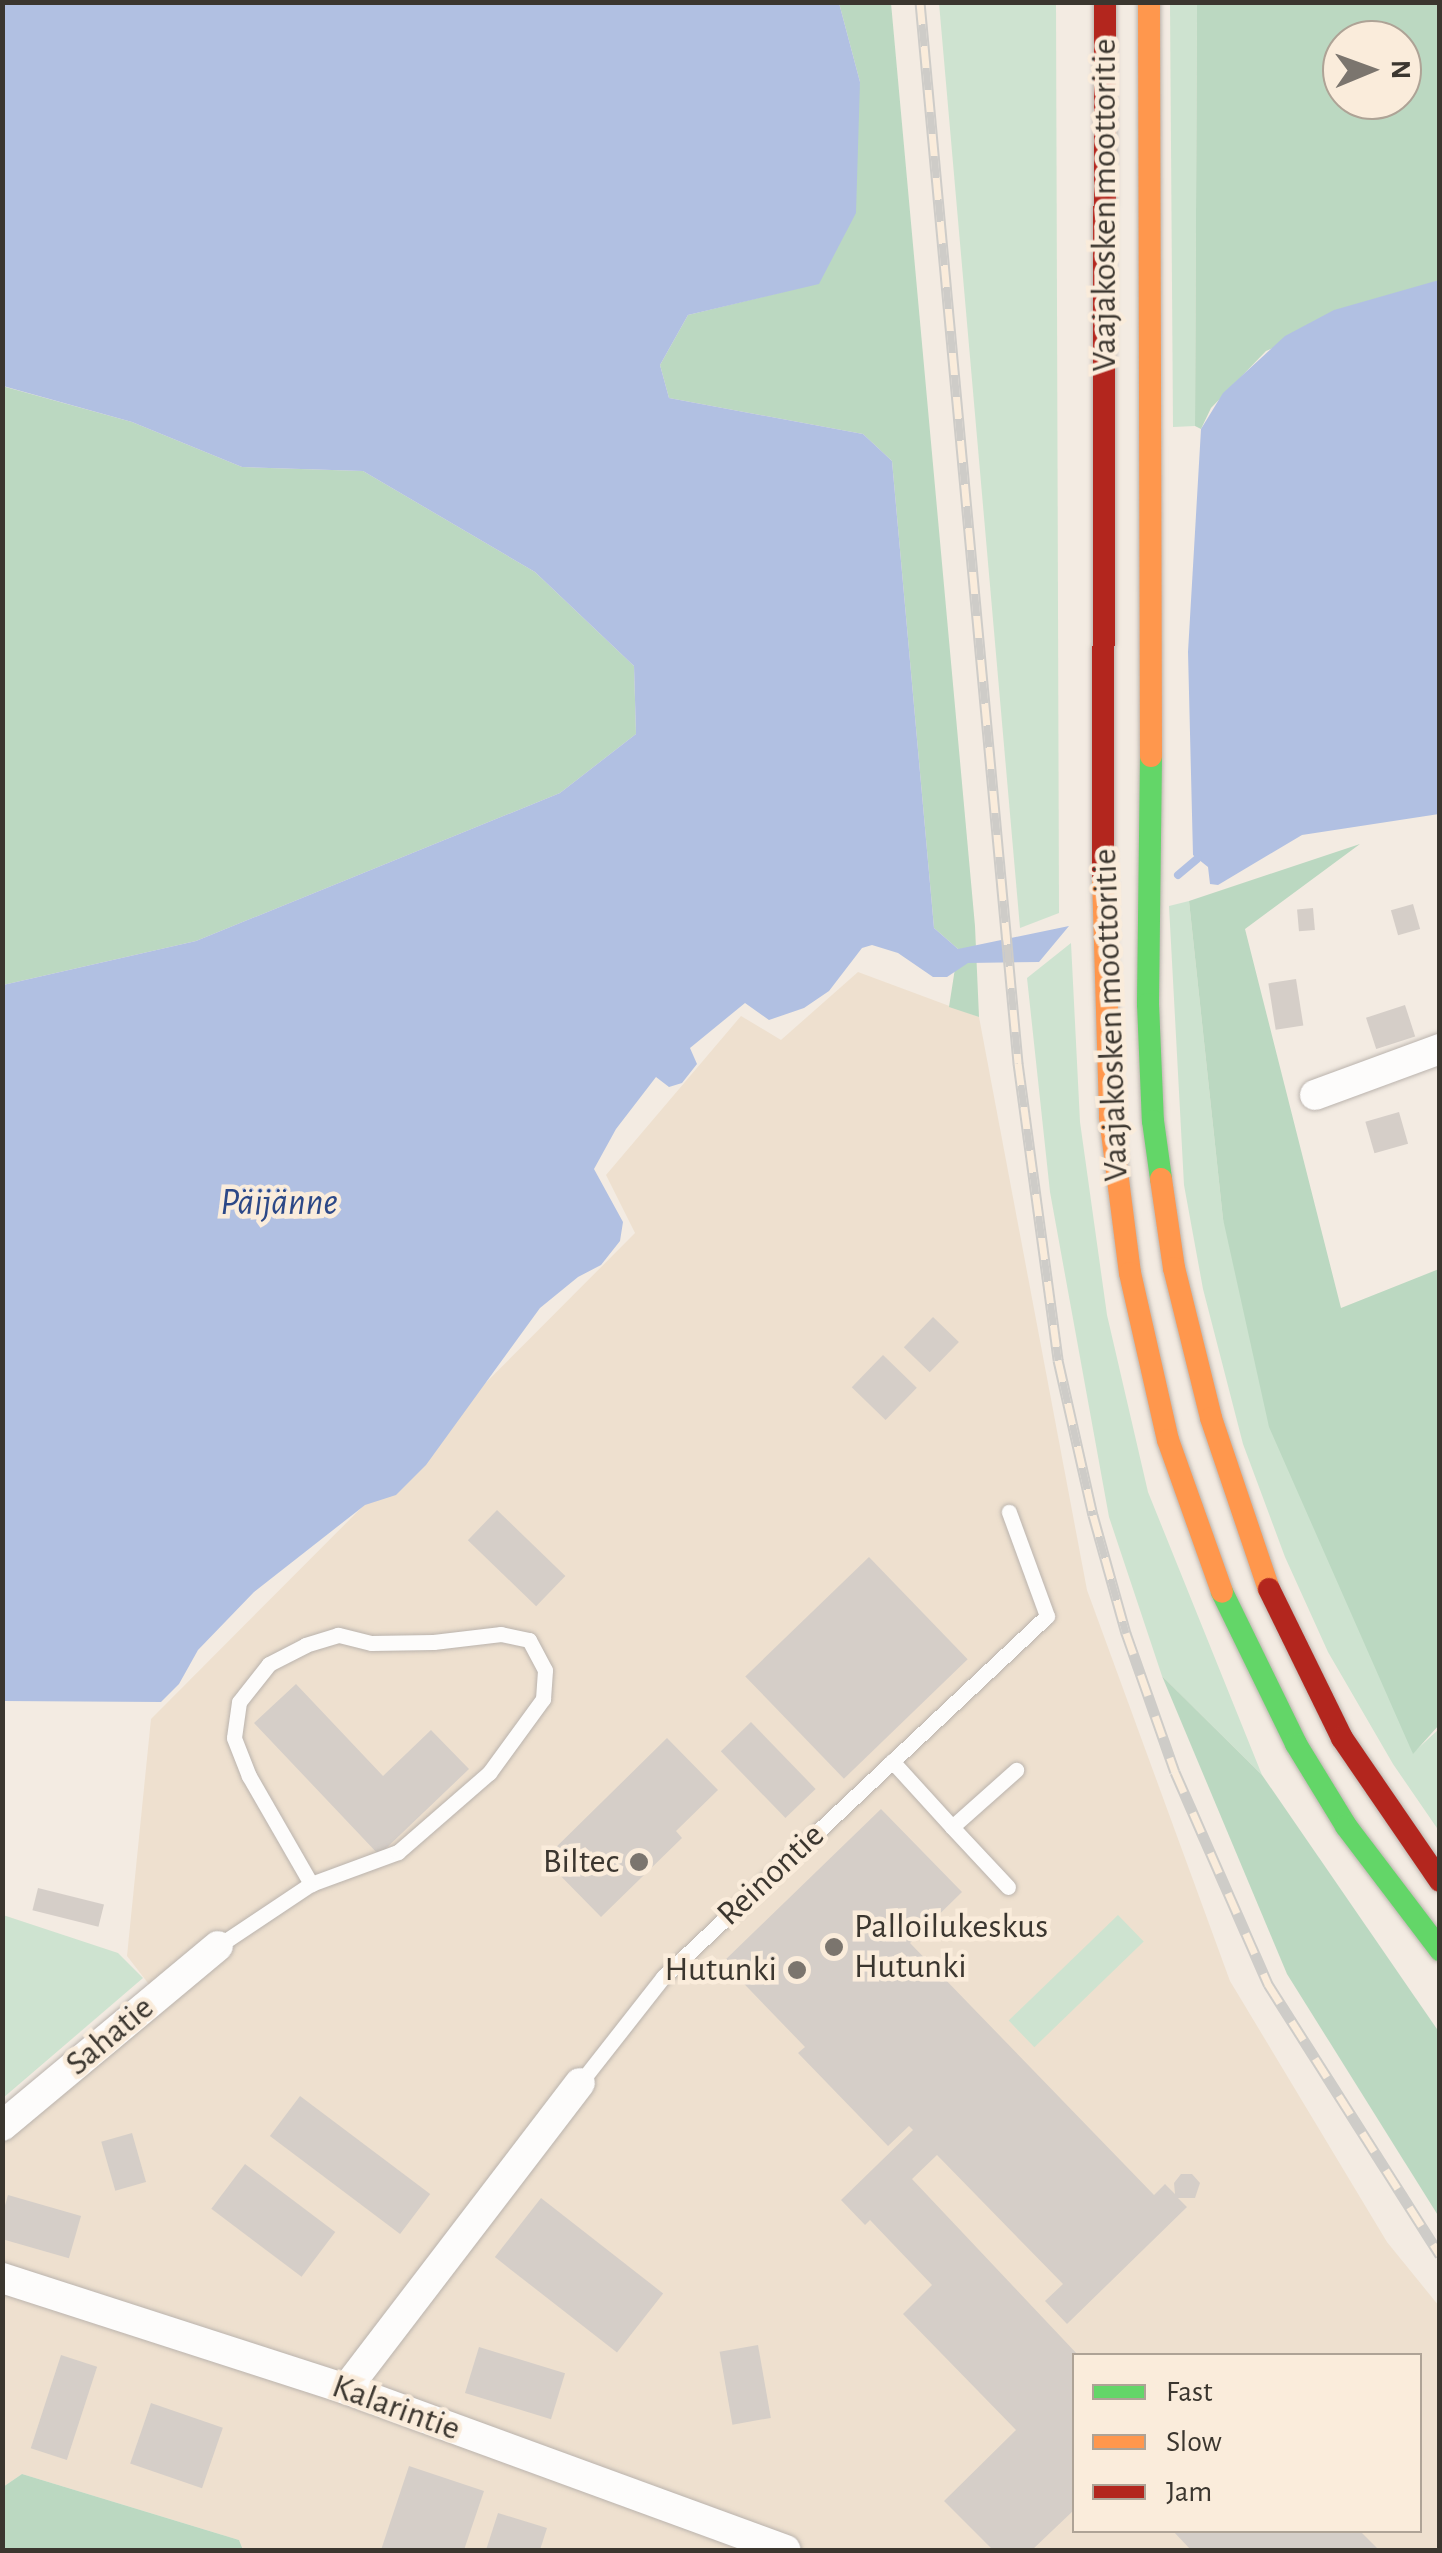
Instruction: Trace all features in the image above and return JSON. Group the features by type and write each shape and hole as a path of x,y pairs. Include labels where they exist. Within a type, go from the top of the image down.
{"highway":[{"name":"Vaajakosken moottoritie","path":"1104,2 1103,921 1110,1117 1130,1274 1168,1440 1208,1558 1239,1630 1296,1744 1346,1826 1440,1950"},
{"name":"Vaajakosken moottoritie","path":"1149,2 1152,580 1148,1004 1153,1121 1174,1268 1211,1418 1254,1556 1288,1634 1342,1738 1440,1880"}],"street":[{"path":"1315,1095 1440,1049"},
{"name":"Sahatie","path":"2,2126 218,1946"},
{"name":"Reinontie","path":"346,2389 580,2084"},
{"name":"Kalarintie","path":"2,2278 346,2389 785,2550"}],"lane":[{"name":"Reinontie","path":"580,2084 663,1977 1047,1616 1009,1512"},
{"path":"218,1946 311,1884 398,1852 489,1773 543,1699 544,1670 529,1640 501,1634 371,1644 338,1635 269,1664 239,1702 234,1738 249,1776 311,1884"},
{"path":"892,1761 1008,1886"},
{"path":"952,1826 1016,1770"}],"shaded area":[{"path":"858,972 979,1017 1087,1590 1230,1981 1387,2242 1439,2306 1439,2550 243,2550 239,2540 22,2474 3,2487 3,2127 158,1996 127,1956 151,1719 635,1233 606,1175 741,1016 781,1040"}],"green space":[{"path":"839,3 891,3 975,926 979,1017 949,1007 958,949 934,928 892,461 863,434 669,398 660,365 688,315 819,283 860,82"},
{"path":"939,3 1056,3 1059,913 1020,928"},
{"path":"1170,3 1197,3 1195,426 1173,427"},
{"path":"1197,3 1439,3 1439,280 1266,351 1211,408 1201,429 1195,426"},
{"path":"2,386 132,422 242,467 363,471 535,572 634,666 636,734 560,793 196,941 3,985"},
{"path":"1360,844 1245,929 1341,1308 1439,1269 1439,1725 1413,1754 1269,1427 1223,1219 1189,901"},
{"path":"1189,901 1223,1219 1413,1753 1439,1729 1439,1831 1393,1764 1328,1652 1285,1557 1243,1444 1203,1289 1184,1185 1169,906"},
{"path":"1071,943 1080,1122 1107,1315 1148,1492 1262,1775 1162,1676 1109,1517 1050,1192 1027,978"},
{"path":"1162,1676 1262,1775 1439,2032 1439,2217 1287,1974"},
{"path":"3,1915 118,1953 143,1978 3,2098"},
{"path":"1118,1915 1144,1942 1034,2047 1009,2021"},
{"path":"22,2474 239,2540 243,2550 3,2550 3,2487"}],"water":[{"name":"Päijänne","path":"3,2 839,3 860,82 856,213 819,284 688,315 660,365 669,398 863,434 892,461 934,928 958,949 1069,926 1039,962 968,963 947,977 933,977 898,953 872,945 862,948 829,991 804,1008 769,1020 745,1003 690,1048 697,1064 682,1083 669,1087 656,1077 616,1129 594,1169 623,1222 620,1241 601,1265 578,1277 540,1308 426,1465 396,1495 365,1505 254,1592 198,1650 179,1684 161,1702 3,1701 3,985 196,941 560,793 636,734 634,666 535,572 363,471 242,467 132,422 3,386"},
{"path":"1439,280 1439,814 1302,835 1218,885 1210,884 1208,867 1193,855 1188,652 1201,429 1223,393 1285,336 1334,310"}],"building":[{"path":"1413,904 1420,929 1398,935 1391,910"},
{"path":"1313,908 1315,930 1299,931 1297,909"},
{"path":"1296,979 1303,1025 1276,1030 1268,983"},
{"path":"1405,1005 1415,1036 1376,1049 1366,1018"},
{"path":"1399,1112 1408,1144 1374,1153 1365,1122"},
{"path":"933,1317 959,1342 930,1372 904,1347"},
{"path":"883,1355 917,1388 886,1420 852,1387"},
{"path":"497,1510 565,1576 536,1606 468,1540"},
{"path":"869,1557 968,1659 844,1779 745,1676"},
{"path":"296,1684 383,1776 431,1730 469,1769 379,1855 254,1723"},
{"path":"751,1722 816,1789 785,1818 721,1751"},
{"path":"667,1738 718,1790 676,1831 682,1838 601,1917 544,1859"},
{"path":"881,1809 962,1892 910,1943 1154,2195 1165,2184 1175,2194 1174,2183 1181,2174 1192,2174 1200,2183 1195,2198 1178,2198 1187,2207 1067,2324 1045,2301 1063,2284 937,2155 912,2179 1076,2353 1072,2353 1072,2512 1032,2550 993,2550 944,2501 1016,2430 903,2314 932,2285 870,2220 865,2225 841,2200 913,2130 909,2126 888,2146 798,2053 805,2047 723,1962"},
{"path":"38,1888 104,1904 98,1927 32,1910"},
{"path":"300,2096 430,2194 400,2234 270,2136"},
{"path":"132,2133 146,2182 115,2191 101,2142"},
{"path":"245,2164 335,2232 302,2277 211,2209"},
{"path":"8,2195 81,2216 69,2258 2,2239 2,2216"},
{"path":"541,2198 663,2293 617,2353 495,2257"},
{"path":"758,2345 771,2418 732,2425 720,2352"},
{"path":"479,2347 565,2373 551,2419 465,2393"},
{"path":"61,2355 97,2367 67,2460 31,2448"},
{"path":"151,2403 223,2428 202,2488 130,2464"},
{"path":"409,2466 484,2491 464,2550 381,2550"},
{"path":"498,2513 547,2528 540,2550 486,2550"},
{"path":"1175,2533 1362,2533 1379,2550 1191,2550"}],"waterway":[{"path":"1178,875 1197,859"}],"railway":[{"path":"920,2 1018,1063 1058,1360 1093,1515 1126,1633 1175,1772 1268,1984 1440,2255"}],"traffic: fast":[{"path":"1151,756 1148,1004 1153,1121 1161,1179"},
{"path":"1222,1592 1296,1744 1346,1826 1440,1950"}],"traffic: slow":[{"path":"1149,2 1151,756"},
{"path":"1103,876 1110,1117 1130,1273 1168,1440 1222,1592"},
{"path":"1161,1179 1174,1268 1211,1418 1269,1589"}],"traffic: jam":[{"path":"1103,876 1105,2"},
{"path":"1269,1589 1342,1738 1440,1881"}],"place":[{"name":"Biltec","path":"639,1862"},
{"name":"Palloilukeskus Hutunki","path":"834,1947"},
{"name":"Hutunki","path":"797,1970"}]}
